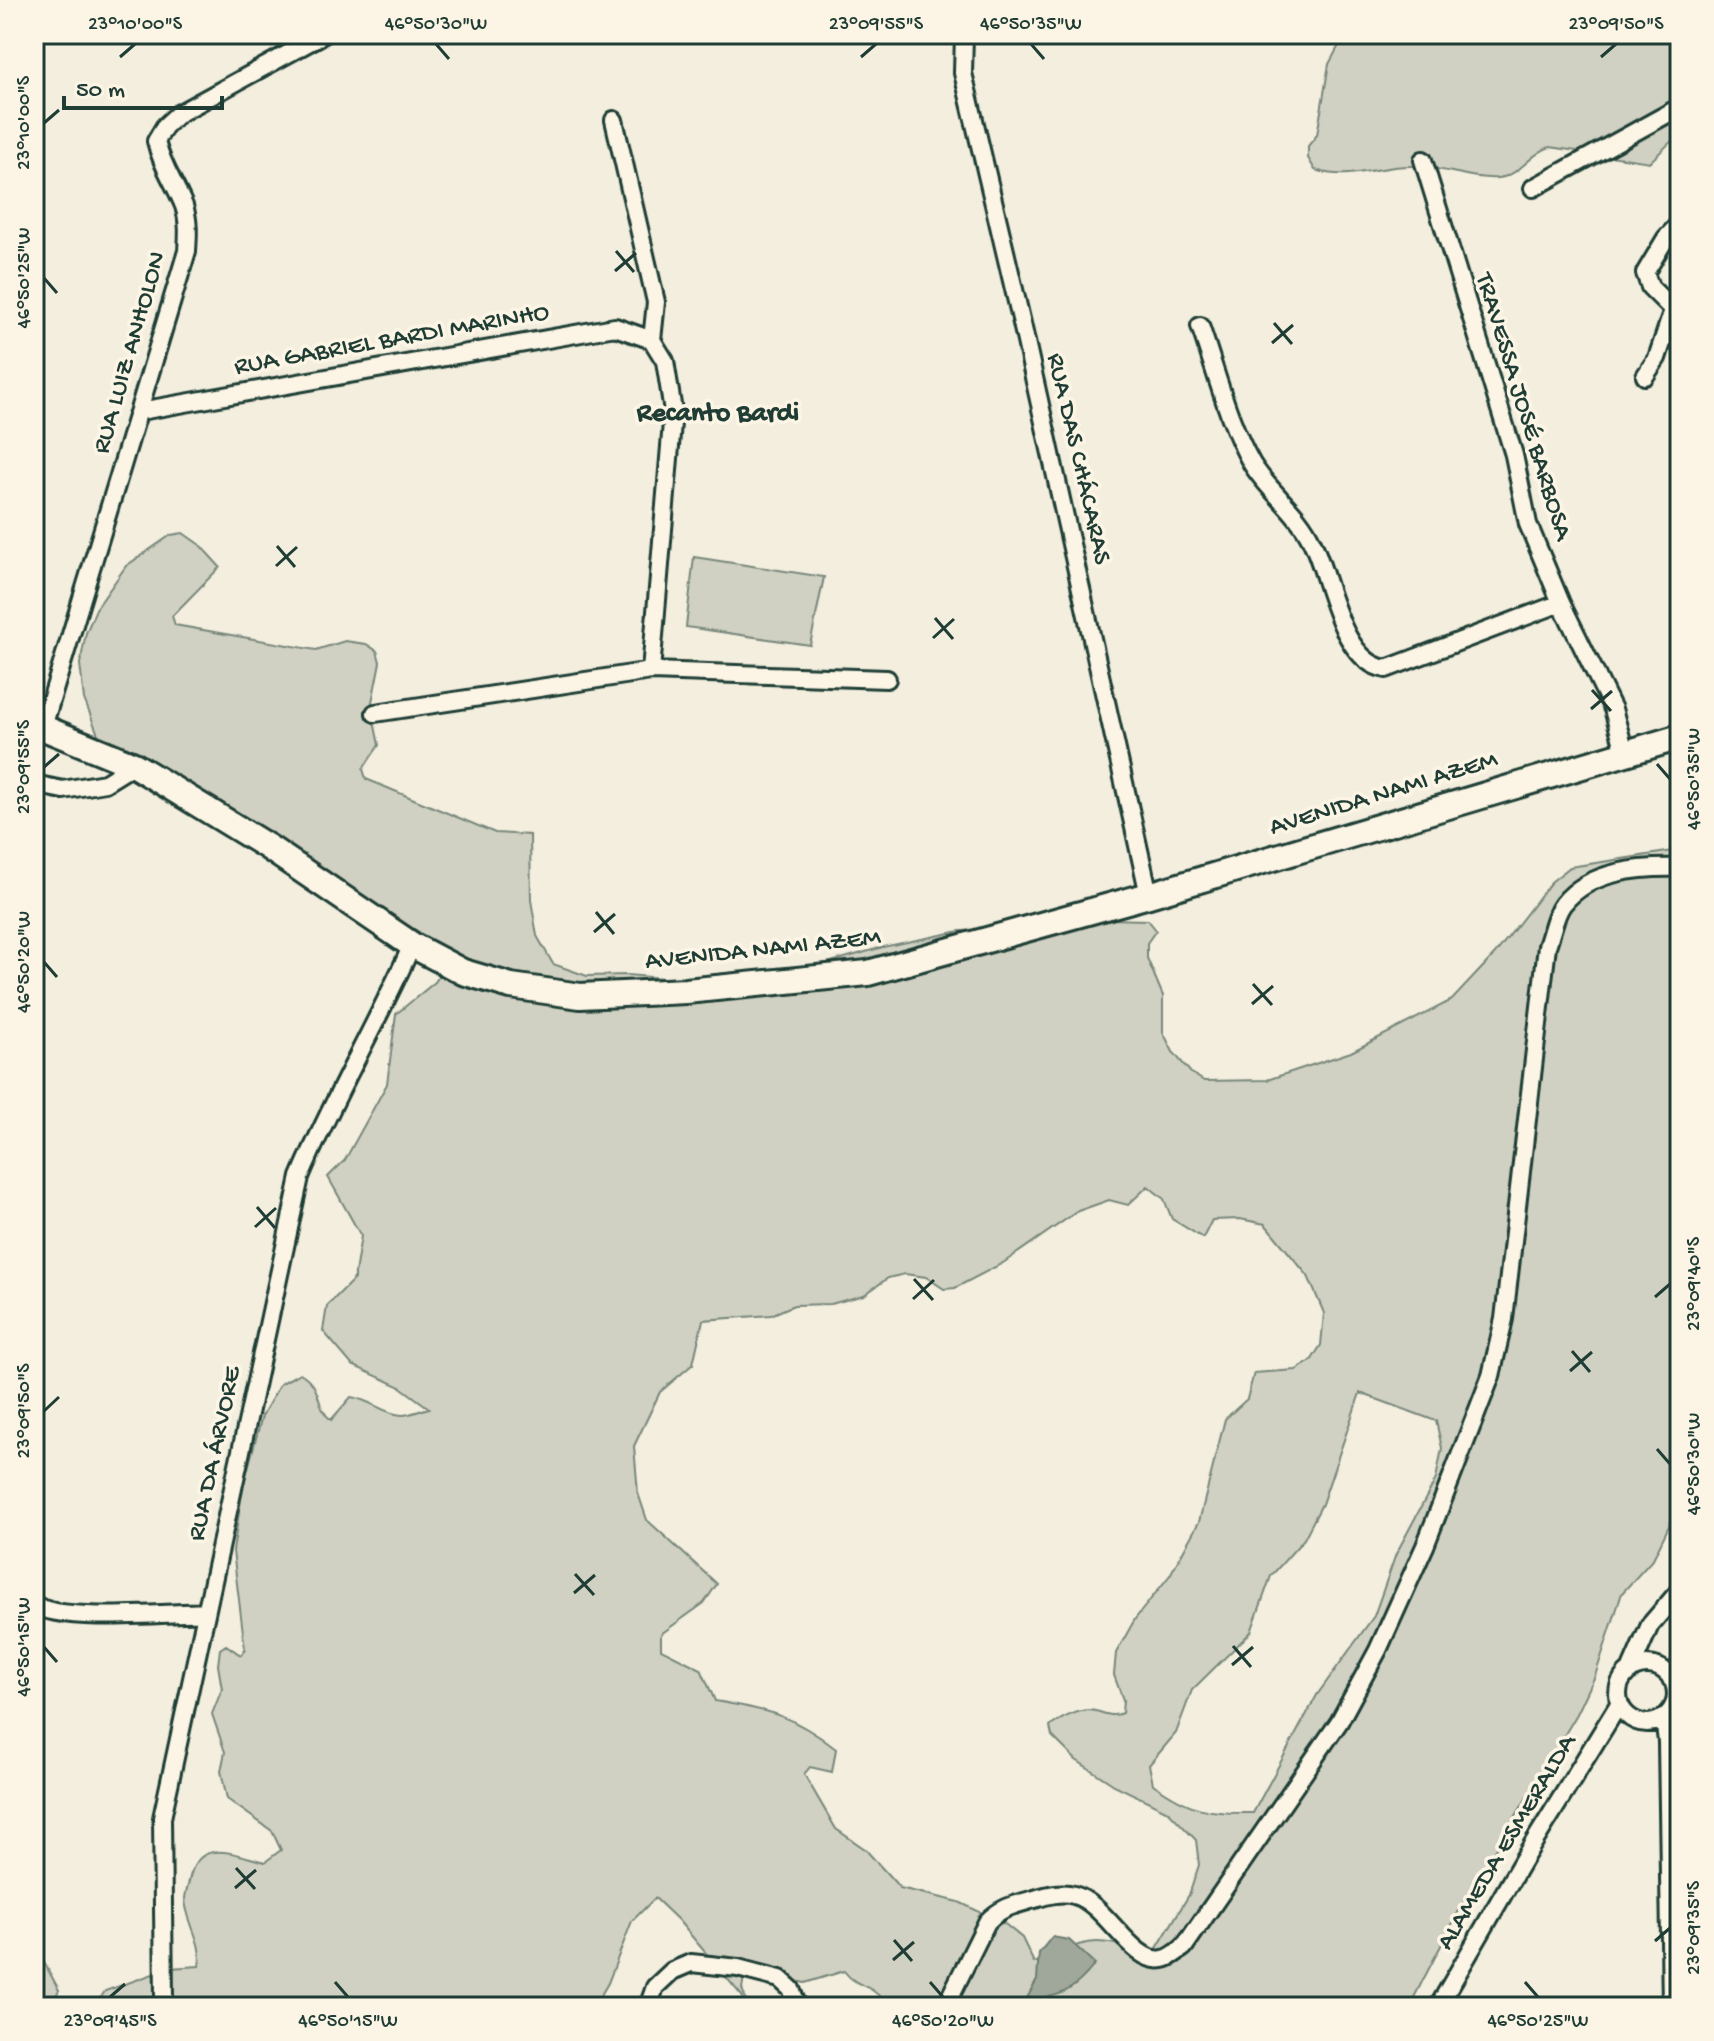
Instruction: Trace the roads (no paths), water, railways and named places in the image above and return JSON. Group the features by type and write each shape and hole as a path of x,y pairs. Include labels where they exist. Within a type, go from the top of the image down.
{"street":[{"name":"RUA LUIZ ANHOLON","path":"38,726 140,411 184,263 189,227 184,207 161,163 156,141 165,126 178,114 324,34"},
{"name":"RUA DAS CHÁCARAS","path":"964,34 963,73 1149,895"},
{"path":"1533,188 1680,107"},
{"path":"614,120 656,302 652,340 665,361 673,411 651,671"},
{"name":"TRAVESSA JOSÉ BARBOSA","path":"1423,160 1514,455 1528,524 1561,603 1613,709 1625,752"},
{"path":"1645,376 1657,358 1677,306 1650,287 1645,273 1666,238 1680,223"},
{"path":"1200,326 1239,438 1254,467 1302,523 1313,543 1348,639 1359,655 1374,667 1386,669 1561,603"},
{"name":"RUA GABRIEL BARDI MARINHO","path":"140,411 584,331 615,327 652,340"},
{"path":"375,713 651,671 887,679"},
{"name":"AVENIDA NAMI AZEM","path":"38,726 134,765 268,847 412,945 463,972 511,986 580,996 686,991 868,973 1149,895 1680,737"},
{"path":"34,784 63,790 105,783 134,765"},
{"path":"945,2007 987,1922 996,1912 1056,1893 1075,1895 1099,1909 1139,1953 1152,1960 1167,1959 1184,1947 1339,1722 1378,1650 1425,1546 1491,1376 1504,1319 1547,946 1562,905 1593,880 1646,867 1680,868"},
{"name":"RUA DA ÁRVORE","path":"164,1997 162,1818 300,1177 317,1134 393,989 412,945"},
{"name":"ALAMEDA ESMERALDA","path":"1438,2007 1523,1860 1619,1704 1619,1686 1630,1671 1650,1625 1680,1590"},
{"path":"34,1604 43,1610 78,1615 206,1612"},
{"path":"1619,1704 1630,1718 1647,1724 1664,1718 1675,1703 1676,1672 1647,1665 1630,1671"},
{"path":"1664,1718 1667,1742 1671,2007"},
{"path":"648,2007 655,1987 672,1971 691,1963 738,1968 780,1979 791,1989 798,2007"}],"district":[{"name":"Recanto Bardi","path":"718,414"}]}
